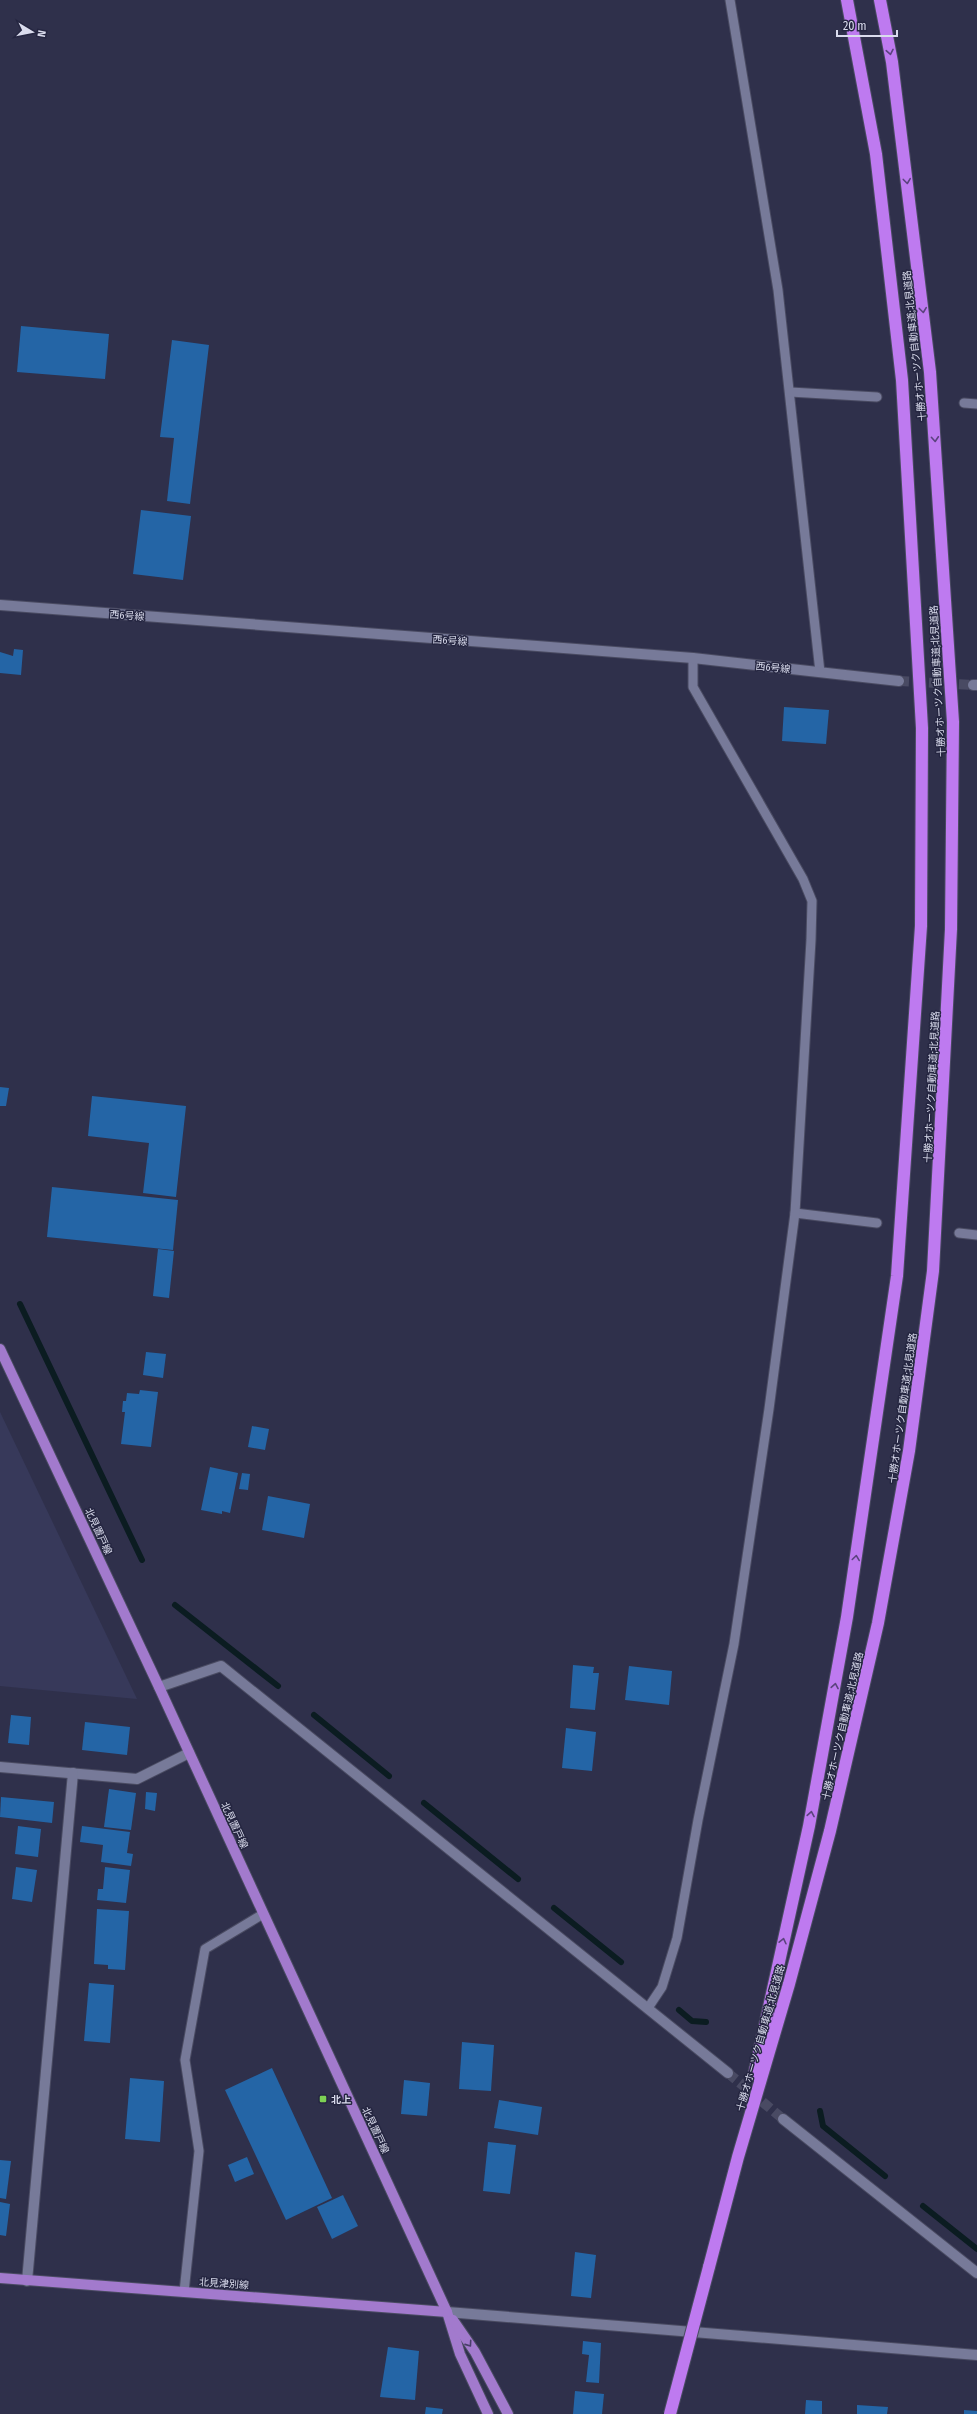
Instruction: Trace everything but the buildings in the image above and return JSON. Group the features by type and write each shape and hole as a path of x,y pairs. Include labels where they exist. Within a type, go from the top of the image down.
{"highway":[{"path":"841,0 859,64"},
{"name":"十勝オホーツク自動車道;北見道路","path":"738,2157 772,1988 809,1826 847,1617 897,1276 921,926 922,728 902,380 876,154 847,0"},
{"name":"十勝オホーツク自動車道;北見道路","path":"670,2414 738,2157 828,1838 878,1623 909,1451 933,1271 951,929 953,722 930,372 892,62 880,0"}],"main road":[{"name":"北見置戸線","path":"0,1349 159,1687 447,2312 460,2354 488,2414"},
{"name":"北見津別線","path":"0,2278 447,2312"},
{"name":"北見置戸線","path":"447,2312 475,2352 508,2414"}],"street":[{"name":"西6号線","path":"0,605 693,658 899,681"},
{"path":"159,1687 221,1666 728,2073"},
{"path":"0,1767 137,1779 189,1754"},
{"path":"27,2281 73,1773"},
{"path":"783,2119 977,2273"},
{"path":"447,2312 977,2355"}],"lane":[{"path":"730,0 778,290 820,672"},
{"path":"790,392 877,397"},
{"path":"964,403 977,404"},
{"path":"648,2008 662,1987 677,1938 698,1820 734,1644 769,1409 795,1213 812,901 803,879 694,687 693,658"},
{"path":"795,1213 877,1223"},
{"path":"959,1233 977,1235"},
{"path":"184,2292 199,2151 185,2060 205,1949 263,1914"}],"shaded area":[{"path":"0,1412 137,1699 0,1686"}],"waterway":[{"path":"20,1304 142,1560"},
{"path":"175,1605 278,1686"},
{"path":"314,1715 389,1776"},
{"path":"424,1803 518,1879"},
{"path":"554,1908 621,1962"},
{"path":"679,2010 692,2021 706,2022"},
{"path":"820,2111 823,2126 885,2176"},
{"path":"923,2206 977,2249"}],"tunnel":[{"path":"899,681 973,685"},
{"path":"728,2073 783,2119"}],"place":[{"name":"北上","path":"323,2099"}]}
